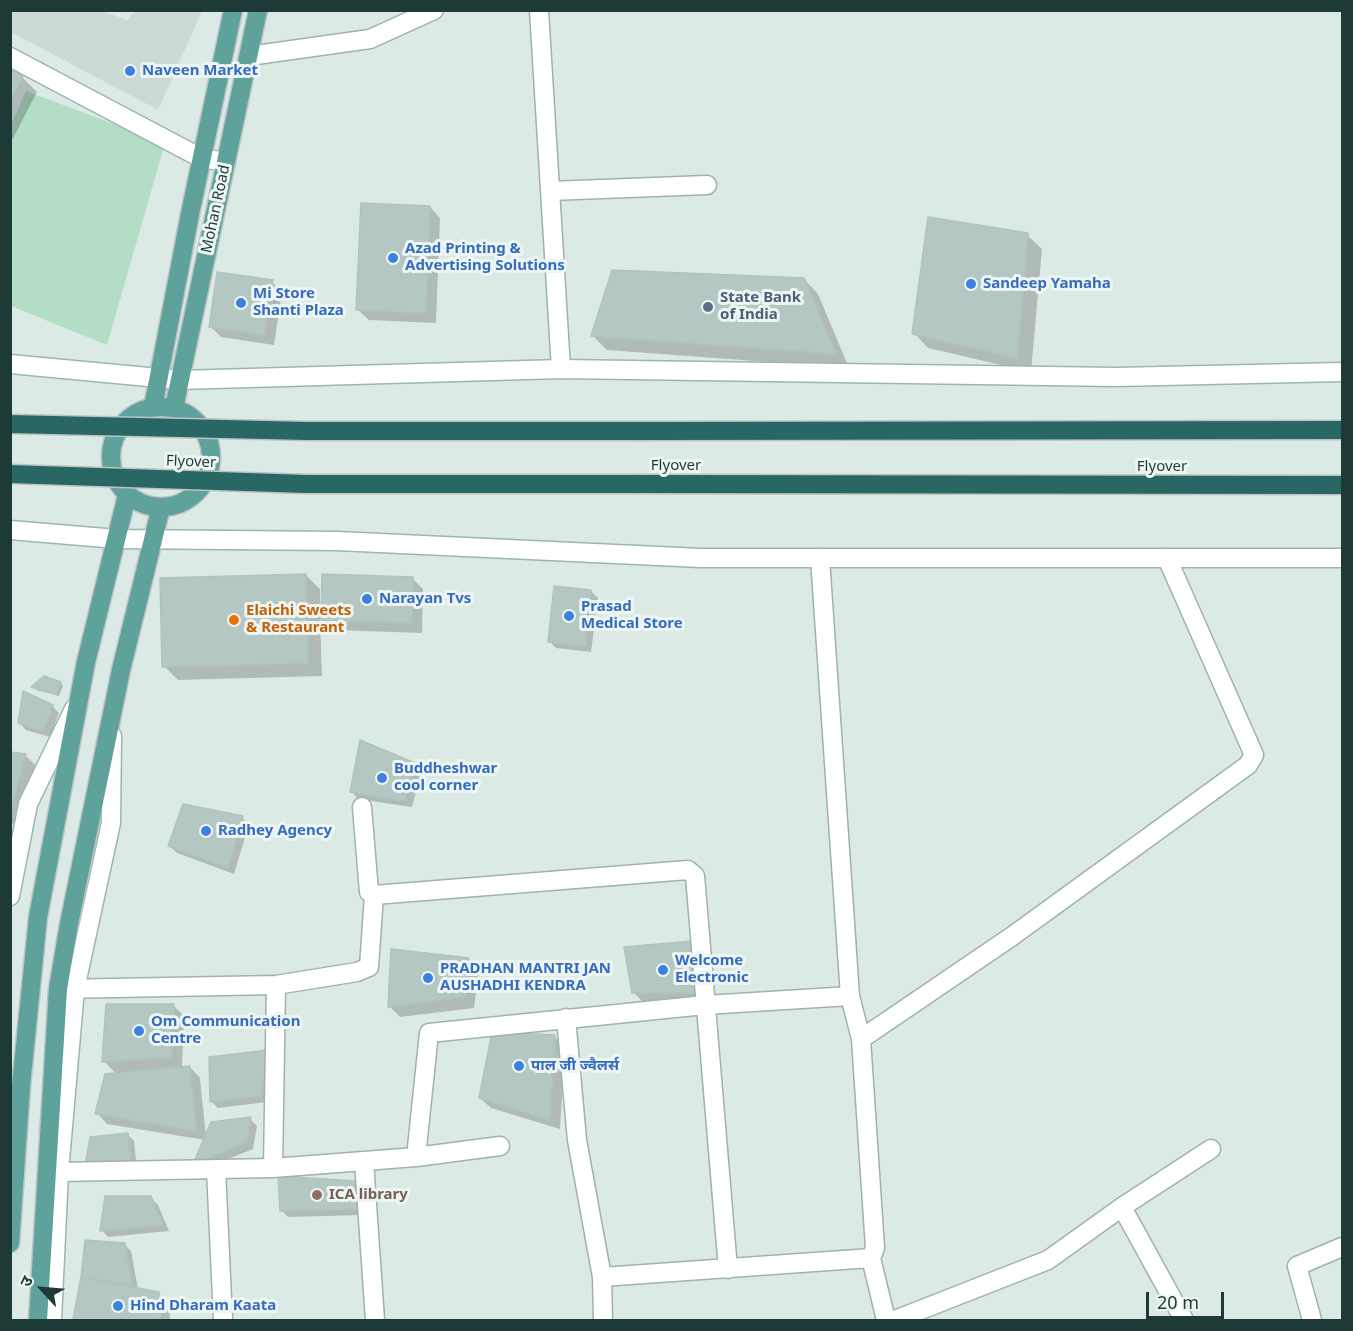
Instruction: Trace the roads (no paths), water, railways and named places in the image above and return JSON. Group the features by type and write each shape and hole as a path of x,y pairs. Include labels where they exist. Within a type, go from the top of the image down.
{"highway":[{"path":"10,424 308,432 1342,430"},
{"name":"Flyover","path":"10,474 306,484 1342,485"}],"main road":[{"path":"153,407 232,10"},
{"name":"Mohan Road","path":"174,408 258,10"},
{"path":"153,407 174,408 194,419 205,432 211,450 210,470 204,483 186,501 172,506 148,506 127,495 117,482 110,456 112,444 121,426 136,413 153,407"},
{"path":"10,1243 21,1086 38,917 86,662 127,495"},
{"path":"38,1320 67,989 69,924 112,713 161,507"}],"street":[{"path":"249,56 370,39 434,10"},
{"path":"539,10 561,369"},
{"path":"10,57 201,158 226,162"},
{"path":"550,190 707,185"},
{"path":"10,364 159,376 180,380 561,369 1116,376 1342,372"},
{"path":"10,530 117,539 337,541 701,558 1342,558"},
{"path":"820,558 850,996 861,1039 875,1248 872,1258 886,1320"},
{"path":"861,1039 1011,937 1248,765 1254,755 1167,558"},
{"path":"10,896 28,804 79,698"},
{"path":"362,807 369,892 374,895 688,870 694,876 728,1269"},
{"path":"52,1320 67,989 276,985 357,972 369,967 374,895"},
{"path":"273,1168 276,985"},
{"path":"416,1156 429,1033 705,1005 850,996"},
{"path":"566,1018 576,1140 602,1277 603,1320"},
{"path":"59,1172 273,1168 416,1156 500,1146"},
{"path":"895,1320 1048,1260 1122,1207 1211,1149"},
{"path":"363,1161 375,1320"},
{"path":"216,1169 223,1320"},
{"path":"1122,1207 1184,1320"},
{"path":"1312,1320 1297,1266 1342,1247"},
{"path":"602,1277 872,1258"}],"place":[{"name":"Naveen Market","path":"130,71"},
{"name":"Azad Printing & Advertising Solutions","path":"393,258"},
{"name":"Sandeep Yamaha","path":"971,284"},
{"name":"Mi Store Shanti Plaza","path":"241,303"},
{"name":"State Bank of India","path":"708,307"},
{"name":"Narayan Tvs","path":"367,599"},
{"name":"Prasad Medical Store","path":"569,616"},
{"name":"Elaichi Sweets & Restaurant","path":"234,620"},
{"name":"Buddheshwar cool corner","path":"382,778"},
{"name":"Radhey Agency","path":"206,831"},
{"name":"Welcome Electronic","path":"663,970"},
{"name":"PRADHAN MANTRI JAN AUSHADHI KENDRA","path":"428,978"},
{"name":"Om Communication Centre","path":"139,1031"},
{"name":"पाल जी ज्वैलर्स","path":"519,1066"},
{"name":"ICA library","path":"317,1195"},
{"name":"Hind Dharam Kaata","path":"118,1306"}]}
